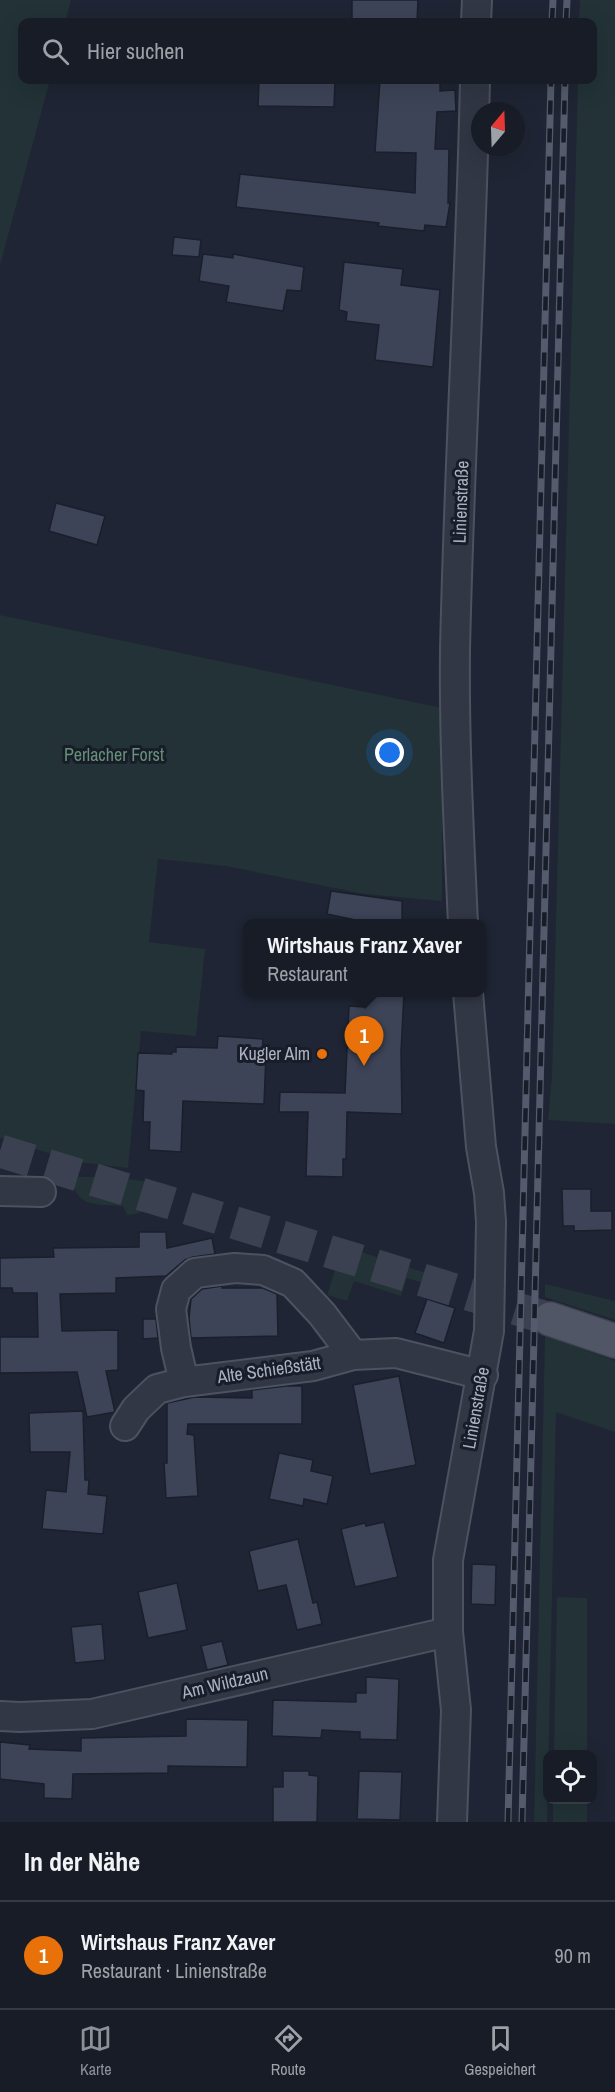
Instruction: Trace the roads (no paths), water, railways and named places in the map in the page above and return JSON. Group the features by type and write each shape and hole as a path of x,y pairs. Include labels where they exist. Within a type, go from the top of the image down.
{"main road":[{"path":"550,1319 615,1341"}],"street":[{"path":"476,18 477,0"},
{"name":"Linienstraße","path":"463,919 457,788 455,652 473,192 475,84"},
{"name":"Linienstraße","path":"452,1822 456,1701 448,1632 448,1560 483,1375 489,1331 491,1222 489,1193 481,1147 468,997"},
{"path":"0,1191 40,1192"},
{"name":"Alte Schießstätt","path":"184,1382 176,1348 171,1309 176,1290 195,1273 235,1268 263,1270 293,1283 322,1314 353,1355"},
{"name":"Alte Schießstätt","path":"125,1426 136,1409 157,1389 184,1382 313,1366 353,1355 396,1353 483,1375"},
{"name":"Am Wildzaun","path":"0,1716 20,1718 92,1714 448,1632"}],"tunnel":[{"path":"0,1151 550,1319"}],"railway":[{"path":"552,18 553,0"},
{"path":"566,18 567,0"},
{"path":"508,1822 551,84"},
{"path":"522,1822 565,84"}],"place":[{"name":"Kugler Alm","path":"322,1054"},
{"name":"Wirtshaus Franz Xaver","path":"364,1066"}],"park label":[{"name":"Perlacher Forst","path":"114,755"}]}
